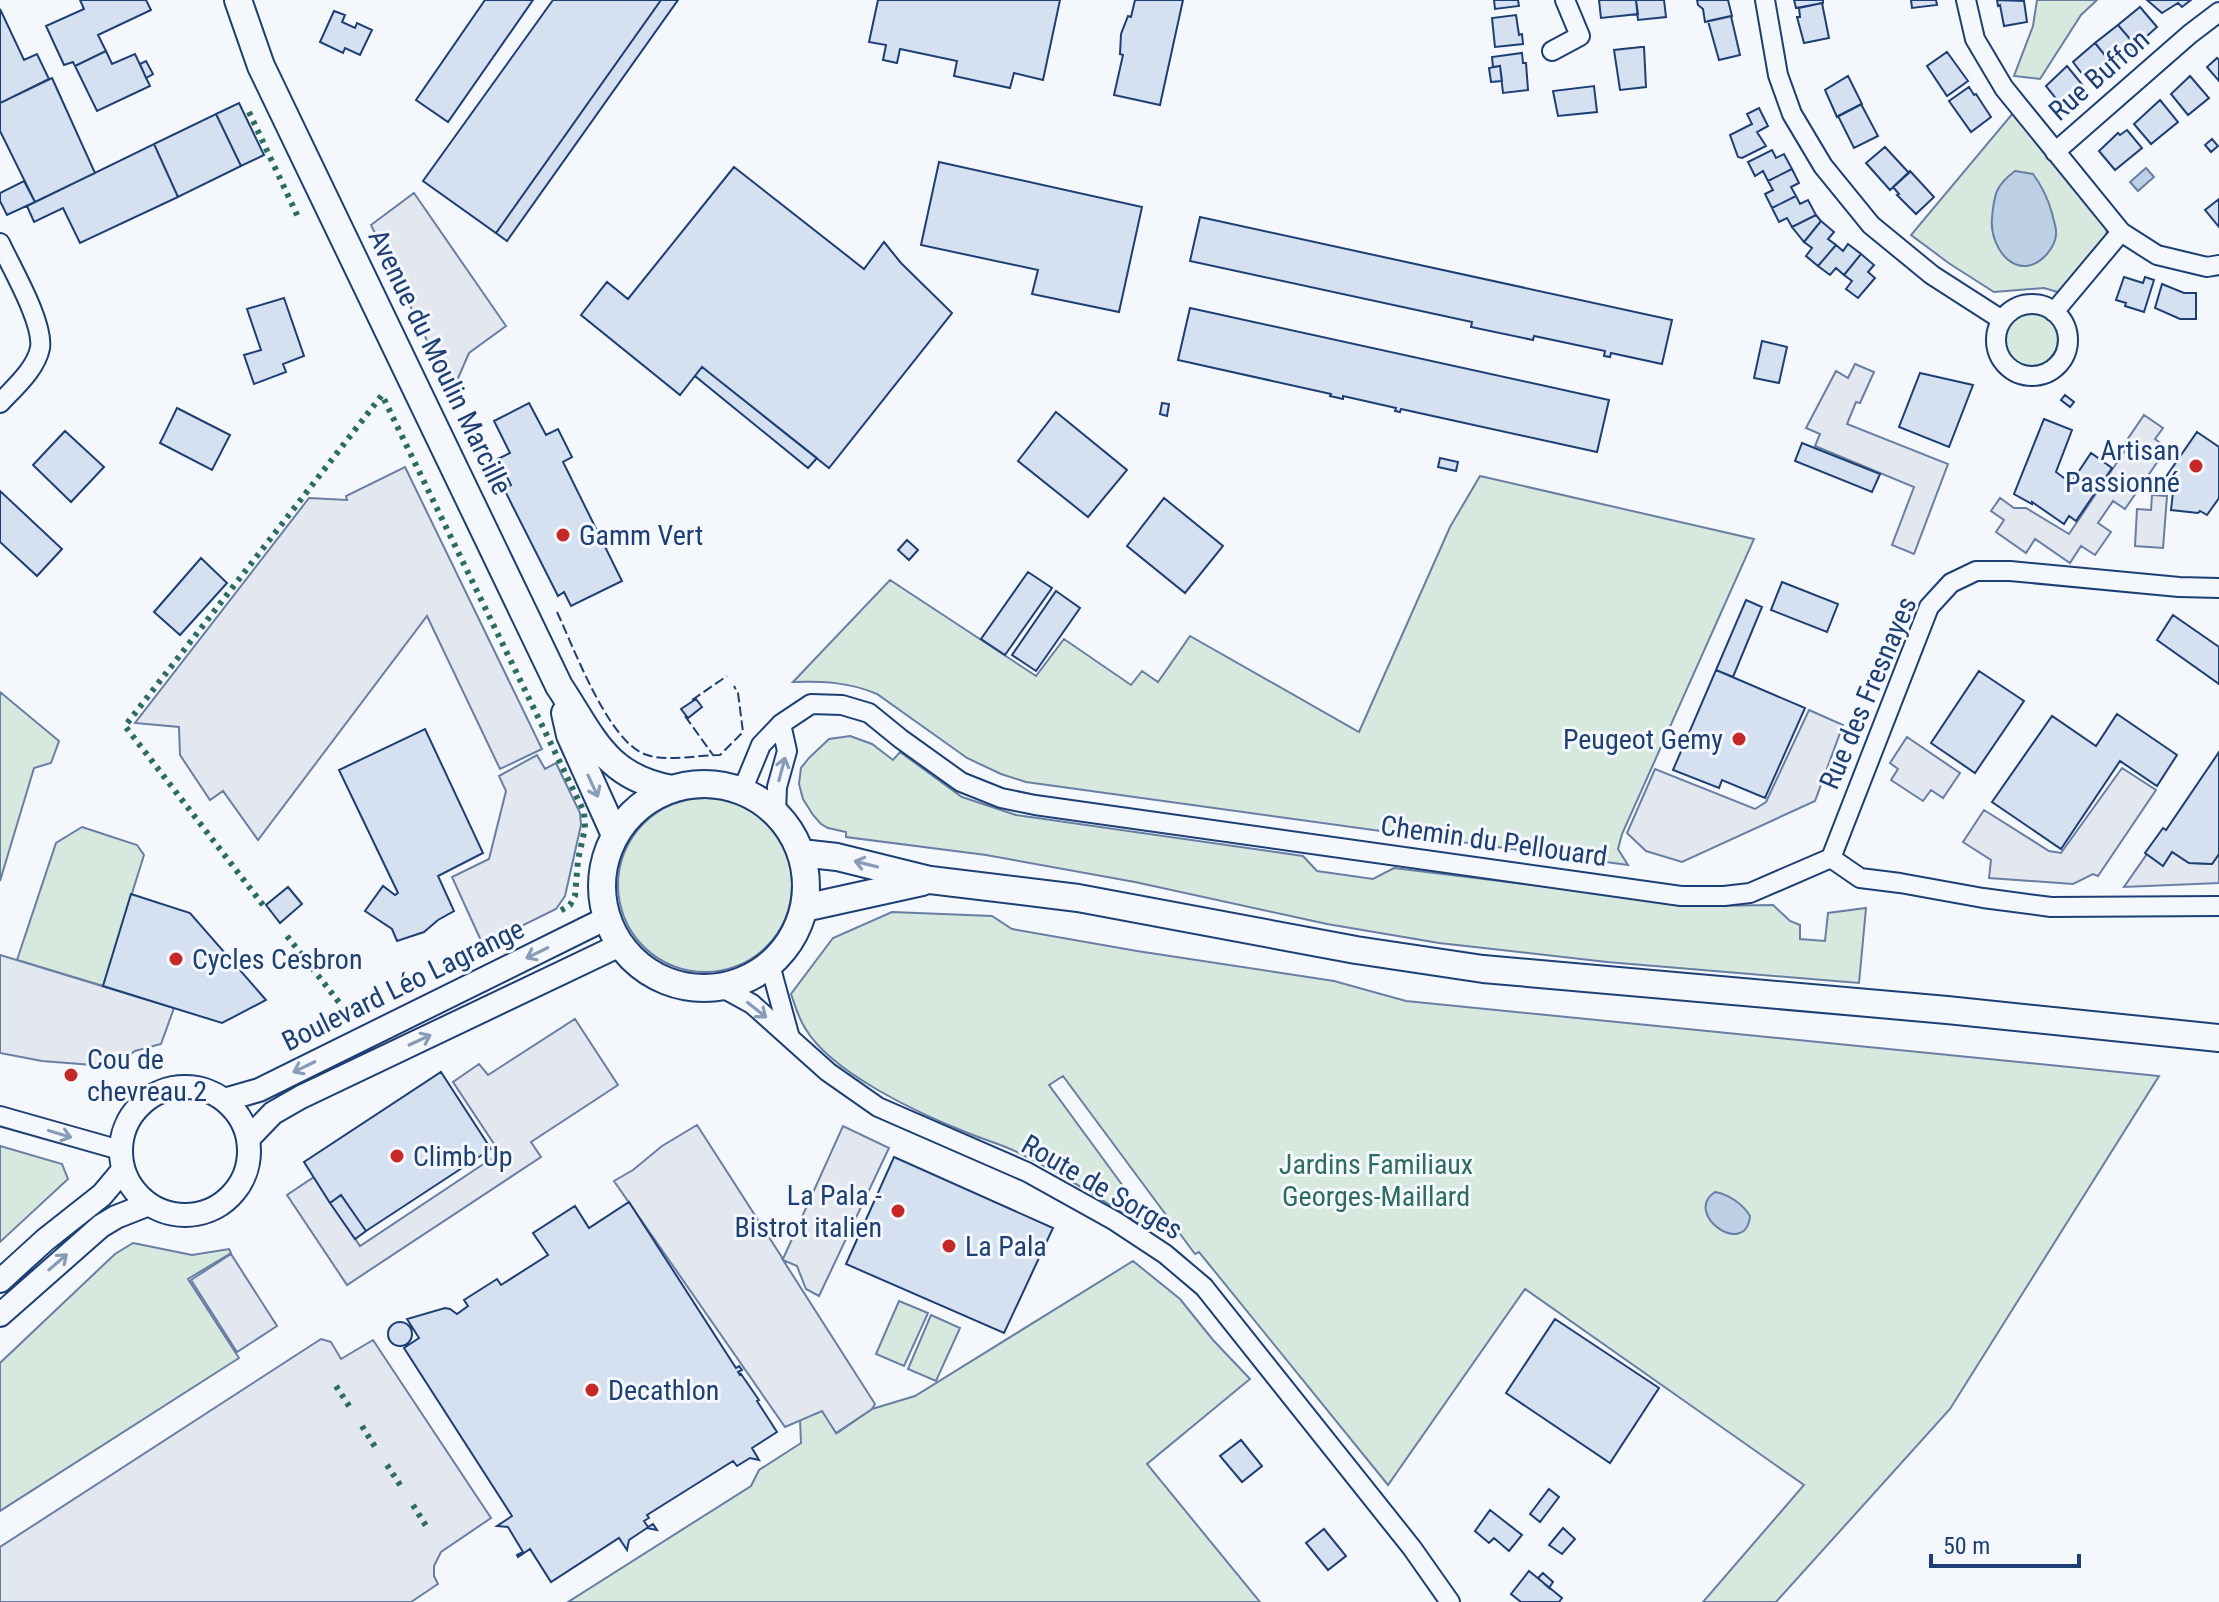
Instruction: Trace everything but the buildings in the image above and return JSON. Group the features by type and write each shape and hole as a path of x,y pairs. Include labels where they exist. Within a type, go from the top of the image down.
{"main road":[{"name":"Avenue du Moulin Marcille","path":"220,0 261,66"},
{"name":"Avenue du Moulin Marcille","path":"238,0 261,66 559,686 602,754 629,775 657,787 672,789"},
{"name":"Avenue du Moulin Marcille","path":"559,686 570,735 615,835"},
{"path":"707,784 742,791 776,814 791,832 801,853 806,880 804,908 792,939 770,965 747,979 701,989 670,982 642,968 620,945 607,918 603,876 615,835 630,816 649,800 672,789 707,784"},
{"path":"801,853 837,857 930,880 1078,898 1356,950 1483,969 1947,1010 2219,1038"},
{"path":"804,908 930,880"}],"street":[{"path":"1552,51 1580,36 1565,0"},
{"path":"1765,0 1778,75 1792,114 1823,166 1871,225 1932,275 2002,320"},
{"path":"1966,0 1975,39 2004,88 2121,232 2157,255 2207,267 2219,265"},
{"name":"Rue Buffon","path":"2055,152 2219,12"},
{"path":"2054,312 2121,232"},
{"path":"0,243 39,326 40,349 29,371 0,403"},
{"path":"2032,304 2054,312 2067,331 2066,354 2050,371 2028,376 2016,373 1999,355 1996,344 2002,320 2010,311 2032,304"},
{"name":"Rue des Fresnayes","path":"1831,858 1929,607 1951,583 1976,571 2010,571 2219,588"},
{"name":"Chemin du Pellouard","path":"742,791 761,745 781,724 811,704 842,705 869,713 961,782 1001,798 1035,805 1681,896 1750,893 1831,858"},
{"path":"776,814 777,787 787,751 781,724"},
{"path":"1831,858 1860,878 2051,907 2219,906"},
{"name":"Boulevard Léo Lagrange","path":"224,1100 259,1090 607,918"},
{"name":"Boulevard Léo Lagrange","path":"248,1139 273,1113 301,1097 620,945"},
{"path":"770,965 790,1038"},
{"name":"Route de Sorges","path":"721,987 752,1004 828,1072 878,1107 1027,1172 1115,1221 1165,1254 1204,1287 1412,1548 1450,1602"},
{"path":"189,1086 211,1092 224,1100 240,1117 248,1139 249,1159 243,1178 232,1194 217,1207 205,1212 186,1215 167,1212 149,1204 131,1187 122,1160 122,1136 130,1116 139,1105 173,1087 189,1086"},
{"path":"0,1116 122,1160"},
{"path":"0,1281 102,1195 122,1160"},
{"path":"0,1315 101,1226 149,1204"}],"green space":[{"path":"2037,0 2097,0 2081,15 2040,79 2014,76 2033,26"},
{"path":"2013,113 2107,226 2106,240 2061,293 2044,288 1994,292 1911,235"},
{"path":"2031,312 2050,320 2058,339 2050,358 2031,366 2012,358 2004,339 2012,320"},
{"path":"1480,476 1754,539 1622,834 1618,849 1628,865 1026,782 967,758 877,694 836,683 793,682 890,580 1036,676 1064,639 1131,685 1142,671 1158,682 1190,636 1359,732 1450,527"},
{"path":"0,692 59,741 51,763 34,768 0,881"},
{"path":"850,736 872,744 893,760 900,752 962,797 1016,815 1303,856 1317,871 1373,879 1394,868 1705,906 1773,905 1790,921 1800,925 1800,939 1825,941 1828,913 1866,908 1859,983 1607,962 1439,943 1327,924 1135,882 986,855 846,837 846,832 828,828 813,815 803,799 799,784 801,768 829,739"},
{"path":"705,798 738,805 766,824 785,852 792,885 785,918 766,946 738,965 705,972 672,965 644,946 625,918 618,885 625,852 644,824 672,805"},
{"path":"82,827 137,845 144,855 103,986 17,960 56,843"},
{"name":"Jardins Familiaux Georges-Maillard","path":"892,912 992,916 1012,929 1334,981 1406,1001 2159,1076 1950,1409 1776,1602 1703,1602 1804,1485 1525,1289 1388,1485 1199,1252 1195,1254 1063,1076 1049,1085 1145,1216 1141,1225 1035,1161 926,1115 878,1090 835,1061 818,1045 803,1024 791,994 833,938"},
{"path":"0,1146 62,1164 68,1179 0,1242"},
{"path":"133,1243 192,1255 229,1249 231,1253 188,1279 239,1358 0,1511 0,1363 115,1254"},
{"path":"1133,1261 1180,1299 1250,1379 1147,1464 1260,1602 568,1602 751,1486 759,1470 801,1443 800,1419 822,1410 837,1433 872,1409 915,1396"},
{"path":"899,1301 928,1313 904,1366 876,1354"},
{"path":"931,1315 960,1328 936,1381 908,1369"}],"shaded area":[{"path":"414,193 506,326 469,353 452,392 371,225"},
{"path":"1855,364 1874,372 1847,424 1948,464 1914,554 1892,545 1914,487 1815,446 1820,434 1806,428 1836,371 1848,378"},
{"path":"2144,415 2163,428 2155,439 2167,448 2125,509 2113,501 2098,523 2111,532 2095,555 2081,546 2070,563 2035,539 2026,553 1996,532 2004,520 1991,511 2000,498 2014,508 2026,508 2069,534 2126,449 2123,446"},
{"path":"405,467 542,749 500,769 427,616 258,840 223,791 210,800 180,755 179,727 135,723 309,498 347,500 346,496"},
{"path":"2152,495 2167,496 2163,548 2135,546 2137,509 2151,510"},
{"path":"1809,710 1843,725 1815,801 1682,862 1646,851 1627,833 1655,769 1755,809 1766,802"},
{"path":"1907,737 1960,773 1943,798 1931,790 1923,801 1891,780 1898,769 1890,763"},
{"path":"537,755 545,769 556,763 580,813 581,825 565,896 556,909 483,945 452,877 489,859 506,791 499,776"},
{"path":"2122,768 2156,790 2098,876 2093,874 2073,884 1989,878 1991,860 1963,842 1984,810 2049,851 2061,853"},
{"path":"2172,852 2189,863 2212,864 2219,854 2219,883 2124,887 2147,854 2163,865"},
{"path":"0,955 174,1008 161,1044 135,1051 119,1062 93,1065 42,1061 0,1053"},
{"path":"575,1019 618,1085 531,1142 541,1157 347,1285 287,1195 314,1177 360,1246 500,1153 453,1082 479,1064 488,1075"},
{"path":"697,1125 783,1259 843,1126 889,1148 819,1296 806,1289 797,1266 783,1260 875,1404 836,1433 822,1411 785,1427 614,1181"},
{"path":"231,1254 277,1326 237,1352 191,1280"},
{"path":"321,1339 331,1342 341,1359 373,1340 491,1518 441,1552 434,1566 438,1584 411,1602 0,1602 0,1547"}],"water":[{"path":"2146,168 2154,177 2138,191 2130,182"},
{"path":"2015,171 2033,174 2049,203 2056,229 2055,241 2047,254 2026,266 2008,260 1995,241 1992,230 1995,196"},
{"path":"1715,1192 1735,1200 1747,1212 1750,1216 1746,1228 1738,1233 1728,1233 1711,1221 1706,1211 1707,1201"}],"hedge":[{"path":"249,112 298,217"},
{"path":"263,905 125,726 382,395 584,812 585,828 575,896 570,905 560,911"},
{"path":"287,936 349,1015"},
{"path":"336,1386 351,1409"},
{"path":"362,1426 377,1450"},
{"path":"387,1465 402,1488"},
{"path":"413,1505 428,1529"}],"fence":[{"path":"557,612 606,714 619,733 647,755 674,758 720,755 743,732 738,693 734,686"},
{"path":"692,700 727,676"},
{"path":"685,716 713,755"}],"place":[{"name":"Artisan Passionné","path":"2196,466"},
{"name":"Gamm Vert","path":"563,535"},
{"name":"Peugeot Gemy","path":"1739,739"},
{"name":"Cycles Cesbron","path":"176,959"},
{"name":"Cou de chevreau 2","path":"71,1075"},
{"name":"Climb Up","path":"397,1156"},
{"name":"La Pala - Bistrot italien","path":"898,1211"},
{"name":"La Pala","path":"949,1246"},
{"name":"Decathlon","path":"592,1390"}]}
